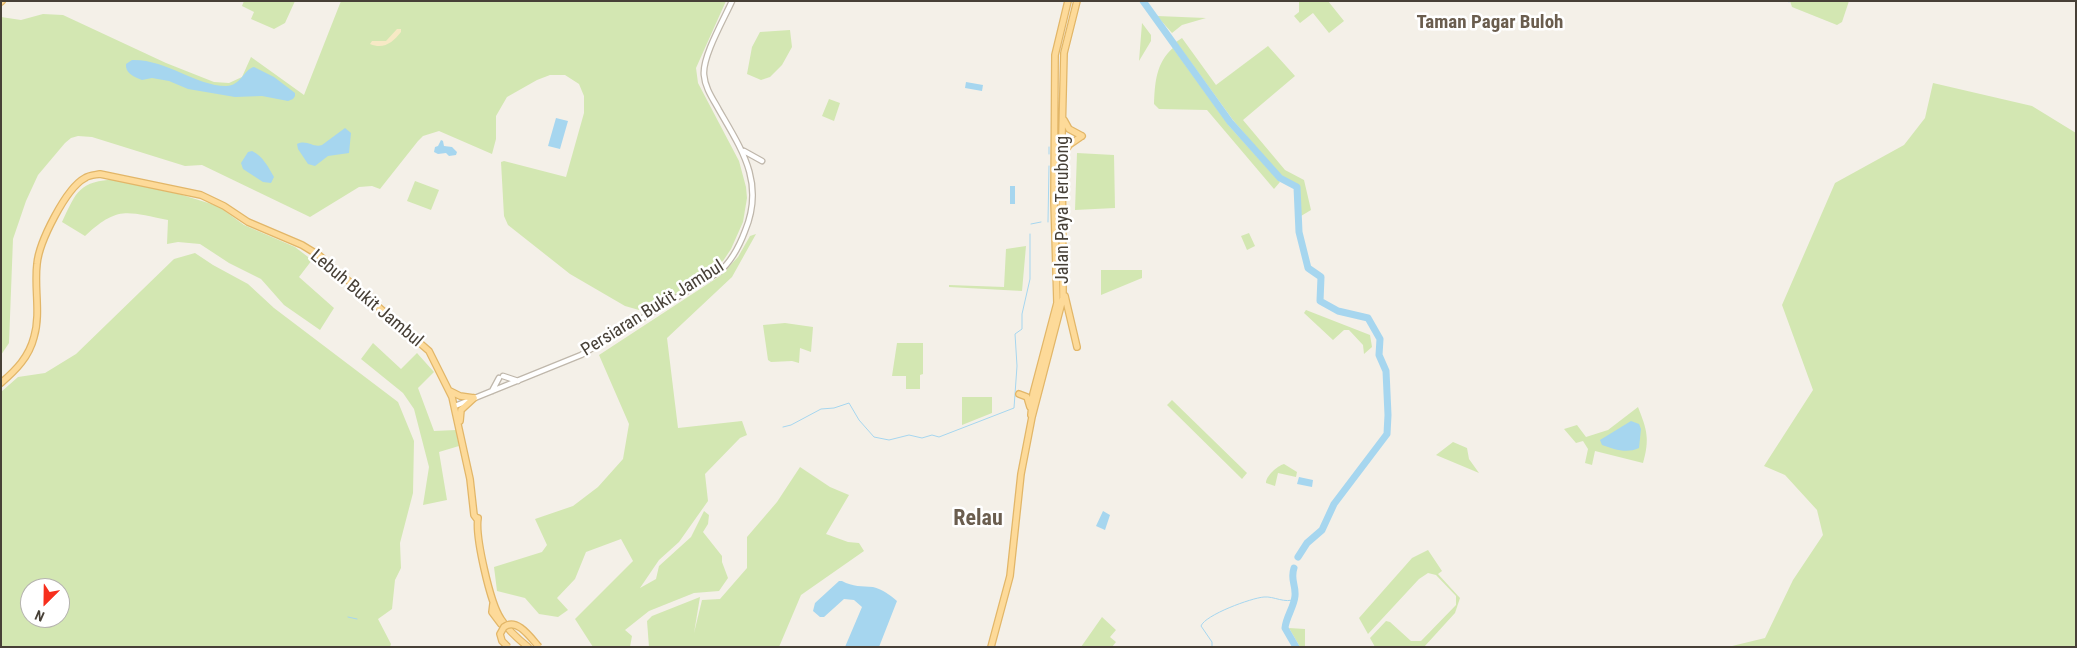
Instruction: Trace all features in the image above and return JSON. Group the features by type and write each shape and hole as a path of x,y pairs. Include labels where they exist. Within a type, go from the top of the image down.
{"main road":[{"name":"Jalan Paya Terubong","path":"991,647 1008,588 1021,474 1036,384 1058,303 1054,201 1055,55 1068,1"},
{"name":"Jalan Paya Terubong","path":"1031,414 1063,303 1062,157 1064,50 1077,1"},
{"path":"1062,157 1069,145 1082,136 1069,129 1063,116"},
{"name":"Lebuh Bukit Jambul","path":"1,383 24,360 34,337 38,255 72,188 84,178 100,174 167,187 208,198 224,206 248,222 310,250 352,283 429,351 450,391 455,406 474,490 484,569 493,604 507,626 528,647"},
{"path":"1064,287 1077,347"},
{"path":"450,391 460,396 474,398"},
{"path":"1019,394 1027,397 1031,414"},
{"path":"459,424 461,410 474,398"},
{"name":"Lebuh Bukit Jambul","path":"493,604 492,612 496,619 524,647"},
{"path":"508,647 502,642 500,634 504,627 512,624 518,625 539,647"}],"street":[{"name":"Persiaran Bukit Jambul","path":"455,406 587,352 724,268 737,250 750,216 752,185 749,168 741,148 711,96 704,76 705,61 732,1"},
{"path":"741,148 761,161 749,168"},
{"path":"492,392 501,377 518,381"}],"green space":[{"path":"244,1 295,1 285,23 274,29 251,19 254,12 242,6"},
{"path":"341,1 726,1 696,68 698,83 739,161 746,187 747,198 743,222 731,249 723,261 700,280 663,301 639,310 625,306 570,274 508,225 504,216 501,162 504,161 566,177 584,113 584,96 579,84 565,75 550,75 507,97 496,116 496,139 492,154 439,131 423,136 380,189 372,186 359,187 310,217 202,165 185,166 92,137 78,136 71,138 65,143 38,175 26,201 13,239 9,343 1,355 1,17 21,20 43,14 63,15 166,63 214,82 229,83 242,77 251,57 304,95"},
{"path":"1299,1 1328,1 1344,21 1329,33 1313,13 1300,23 1294,16 1299,12"},
{"path":"1790,1 1849,1 1842,22 1837,25 1792,7"},
{"path":"1157,16 1206,18 1182,25 1172,33"},
{"path":"1142,23 1151,35 1151,41 1139,61"},
{"path":"790,30 792,47 782,65 770,77 761,80 747,74 752,47 760,32"},
{"path":"1182,38 1216,85 1268,46 1295,76 1243,120 1285,170 1304,180 1311,210 1301,216 1298,186 1281,177 1233,120 1176,42"},
{"path":"1173,48 1230,127 1280,182 1274,189 1207,110 1159,109 1154,104 1157,73 1163,60"},
{"path":"1933,83 2032,106 2076,133 2076,647 1728,647 1765,638 1793,580 1823,535 1817,510 1785,475 1764,466 1813,390 1782,305 1835,183 1904,145 1925,118"},
{"path":"829,99 840,103 834,121 822,116"},
{"path":"1077,153 1114,155 1115,208 1075,210"},
{"path":"116,179 179,194 218,206 244,225 295,247 312,260 299,277 334,308 320,330 284,305 261,279 229,263 200,244 178,242 167,244 168,220 124,213 106,219 85,236 62,222 76,195 87,185 94,182"},
{"path":"415,181 439,190 431,210 407,201"},
{"path":"1249,233 1255,246 1247,250 1241,236"},
{"path":"756,234 732,277 667,338 678,428 742,421 747,435 740,438 705,474 708,501 679,542 659,560 640,588 656,579 659,566 691,537 704,511 709,515 708,524 703,532 722,556 722,562 728,578 719,591 694,593 649,611 625,630 632,636 630,647 593,647 575,619 633,561 621,539 586,552 575,579 557,598 568,610 558,617 539,614 525,598 497,591 494,567 542,552 547,545 535,519 573,506 598,487 623,459 629,424 599,355 720,276 738,257 750,236"},
{"path":"1026,246 1022,291 949,287 949,285 1004,287 1006,249"},
{"path":"195,253 248,284 274,308 398,402 414,441 413,493 400,543 401,568 395,580 392,609 378,619 391,644 390,647 1,647 1,392 18,377 45,373 76,354 174,259"},
{"path":"1101,270 1142,270 1142,278 1101,295"},
{"path":"1306,310 1370,335 1372,347 1364,354 1363,345 1349,330 1344,330 1333,340 1304,313"},
{"path":"785,323 813,327 811,352 800,348 799,363 792,361 771,362 768,360 763,325"},
{"path":"373,343 401,369 417,353 434,372 418,388 434,431 456,430 459,446 439,452 447,500 423,505 429,467 414,409 403,393 361,359"},
{"path":"897,343 923,343 923,374 920,375 920,389 906,389 906,376 892,376"},
{"path":"962,397 992,397 992,413 962,425"},
{"path":"1172,400 1247,473 1242,479 1167,405"},
{"path":"1638,407 1644,422 1647,441 1643,463 1595,451 1592,465 1585,463 1588,449 1583,441 1576,443 1564,429 1577,425 1586,437 1608,430"},
{"path":"1453,442 1467,448 1469,459 1479,473 1436,455"},
{"path":"1284,464 1297,472 1296,477 1278,473 1275,486 1266,483 1272,472"},
{"path":"800,467 830,487 849,495 826,534 848,542 859,543 864,551 801,595 779,647 649,647 647,621 652,616 700,597 694,633 702,600 720,599 747,568 747,537 777,502"},
{"path":"1428,550 1442,571 1438,574 1460,598 1455,613 1424,647 1375,647 1370,638 1386,621 1390,622 1411,641 1421,641 1456,605 1456,596 1436,575 1428,573 1419,579 1368,634 1359,618 1412,558"},
{"path":"1102,617 1116,630 1110,637 1116,642 1112,647 1081,647"},
{"path":"1289,628 1305,629 1305,647 1300,647"}],"sand":[{"path":"397,29 401,29 401,32 388,44 375,46 370,44 372,41 386,41"}],"water":[{"path":"132,60 157,64 203,82 226,86 239,81 254,67 274,77 295,93 295,96 288,101 262,96 235,97 188,89 169,81 152,78 142,80 133,76 127,70 126,64"},
{"path":"966,82 983,85 982,91 965,88"},
{"path":"556,118 568,121 560,149 548,146"},
{"path":"345,128 351,133 349,153 328,156 315,166 308,164 298,149 297,144 304,142 322,145"},
{"path":"441,140 444,146 452,147 457,152 456,155 449,156 446,153 438,154 434,152 435,147 438,146"},
{"path":"252,151 262,159 270,170 274,177 271,183 263,182 243,169 241,163 248,152"},
{"path":"1010,186 1015,186 1015,204 1010,204"},
{"path":"1631,421 1639,424 1641,429 1639,448 1625,451 1602,445 1600,440"},
{"path":"1299,477 1313,480 1312,487 1297,484"},
{"path":"1103,511 1110,515 1105,530 1096,526"},
{"path":"839,581 876,588 886,592 897,601 879,647 845,647 862,607 854,600 844,599 824,617 820,617 813,611 815,603"}],"waterway":[{"path":"1143,1 1230,122 1280,178 1297,187 1299,232 1308,268 1321,277 1320,301 1338,311 1368,318 1380,339 1379,355 1386,371 1387,434 1334,504 1322,530 1307,543 1298,557"},
{"path":"1049,147 1049,154"},
{"path":"1048,222 1049,166"},
{"path":"1031,224 1041,222"},
{"path":"783,427 791,425 821,409 834,408 849,403 859,420 874,437 889,440 909,435 922,438 932,435 939,437 1014,408 1017,366 1015,334 1022,329 1022,314 1030,279 1030,234"},
{"path":"1294,568 1295,596 1285,628 1296,647"},
{"path":"1212,647 1212,642 1201,626 1219,612 1258,598 1268,597 1287,601 1295,599"},
{"path":"348,617 357,619"}],"district":[{"name":"Taman Pagar Buloh","path":"1490,23"},
{"name":"Relau","path":"978,519"}]}
